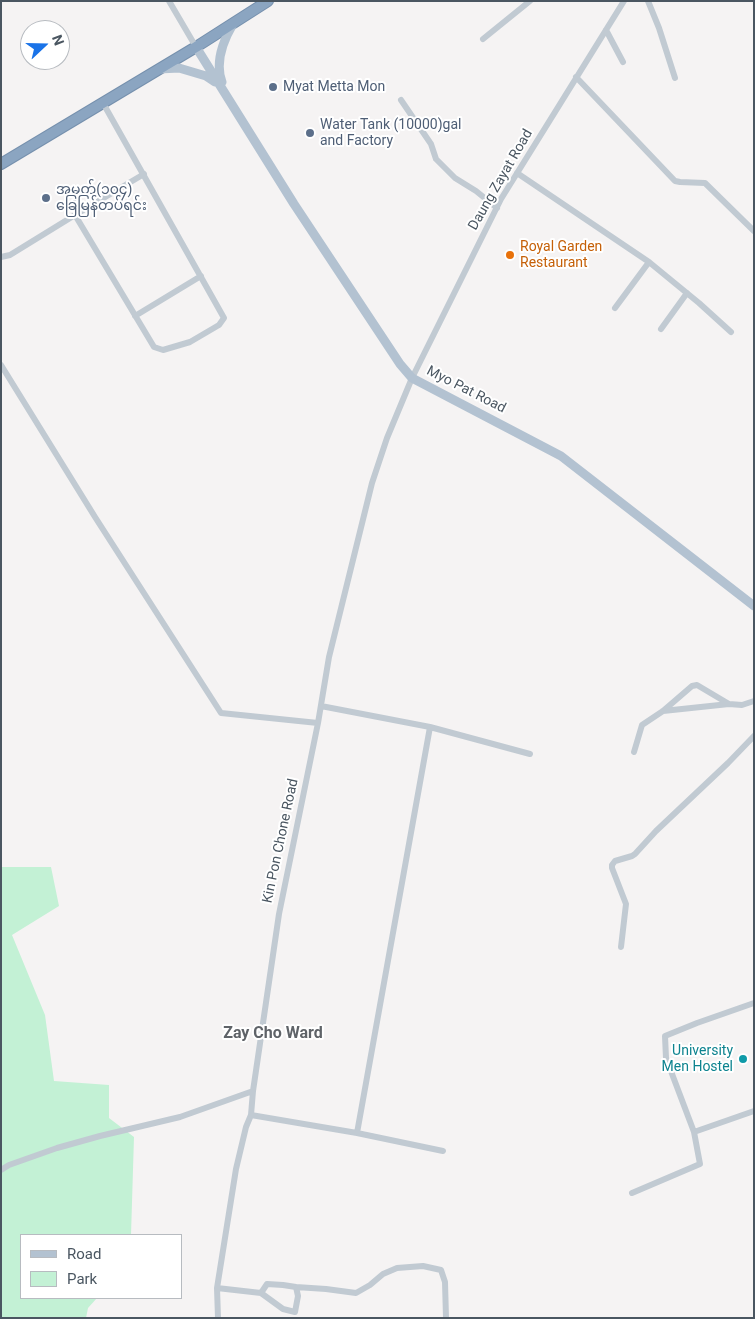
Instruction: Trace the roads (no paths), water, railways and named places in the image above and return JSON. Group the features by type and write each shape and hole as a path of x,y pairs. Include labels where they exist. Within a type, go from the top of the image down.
{"highway":[{"path":"1,164 196,47 268,1"}],"main road":[{"path":"225,92 219,76 219,69 223,45 233,24"},
{"name":"Myo Pat Road","path":"196,47 294,204 400,364 412,378 561,456 754,606"},
{"path":"158,69 179,68 206,76 225,92"}],"street":[{"path":"169,1 196,47"},
{"path":"483,38 530,1"},
{"name":"Daung Zayat Road","path":"412,378 497,208 624,1"},
{"path":"648,1 675,78"},
{"path":"606,30 623,62"},
{"path":"576,78 675,180 705,183 754,231"},
{"path":"400,100 431,144 436,159 455,178 476,191 497,208"},
{"path":"75,215 154,347 163,350 190,342 219,325 224,318 103,103"},
{"path":"517,173 649,262 731,332"},
{"path":"1,257 10,255 144,174"},
{"path":"615,308 649,262"},
{"path":"136,316 201,276"},
{"path":"661,329 687,293"},
{"path":"1,365 220,713 318,723"},
{"name":"Kin Pon Chone Road","path":"218,1318 218,1288 236,1169 246,1127 251,1115 252,1090 279,914 318,723 329,657 372,483 387,438 412,378"},
{"path":"634,752 642,726 692,686 697,685 729,704"},
{"path":"663,711 742,704 754,700"},
{"path":"321,706 430,727 530,754"},
{"path":"357,1133 430,727"},
{"path":"621,947 626,904 612,868 613,863 635,854 656,831 754,736"},
{"path":"632,1193 700,1164 694,1132 666,1058 664,1036 754,1004"},
{"path":"1,1170 57,1148 180,1117 252,1090"},
{"path":"694,1132 754,1111"},
{"path":"251,1115 357,1133 443,1151"},
{"path":"261,1293 267,1284 284,1284 356,1293 370,1285 383,1274 397,1268 423,1266 441,1270 445,1282 446,1318"},
{"path":"218,1288 261,1293 295,1315 298,1296 296,1287"}],"place":[{"name":"Myat Metta Mon","path":"273,87"},
{"name":"Water Tank (10000)gal and Factory","path":"310,133"},
{"name":"အမှတ်(၁၀၄) ခြေမြန်တပ်ရင်း","path":"46,198"},
{"name":"Royal Garden Restaurant","path":"510,255"},
{"name":"University Men Hostel","path":"743,1059"}],"district":[{"name":"Zay Cho Ward","path":"273,1034"}]}
